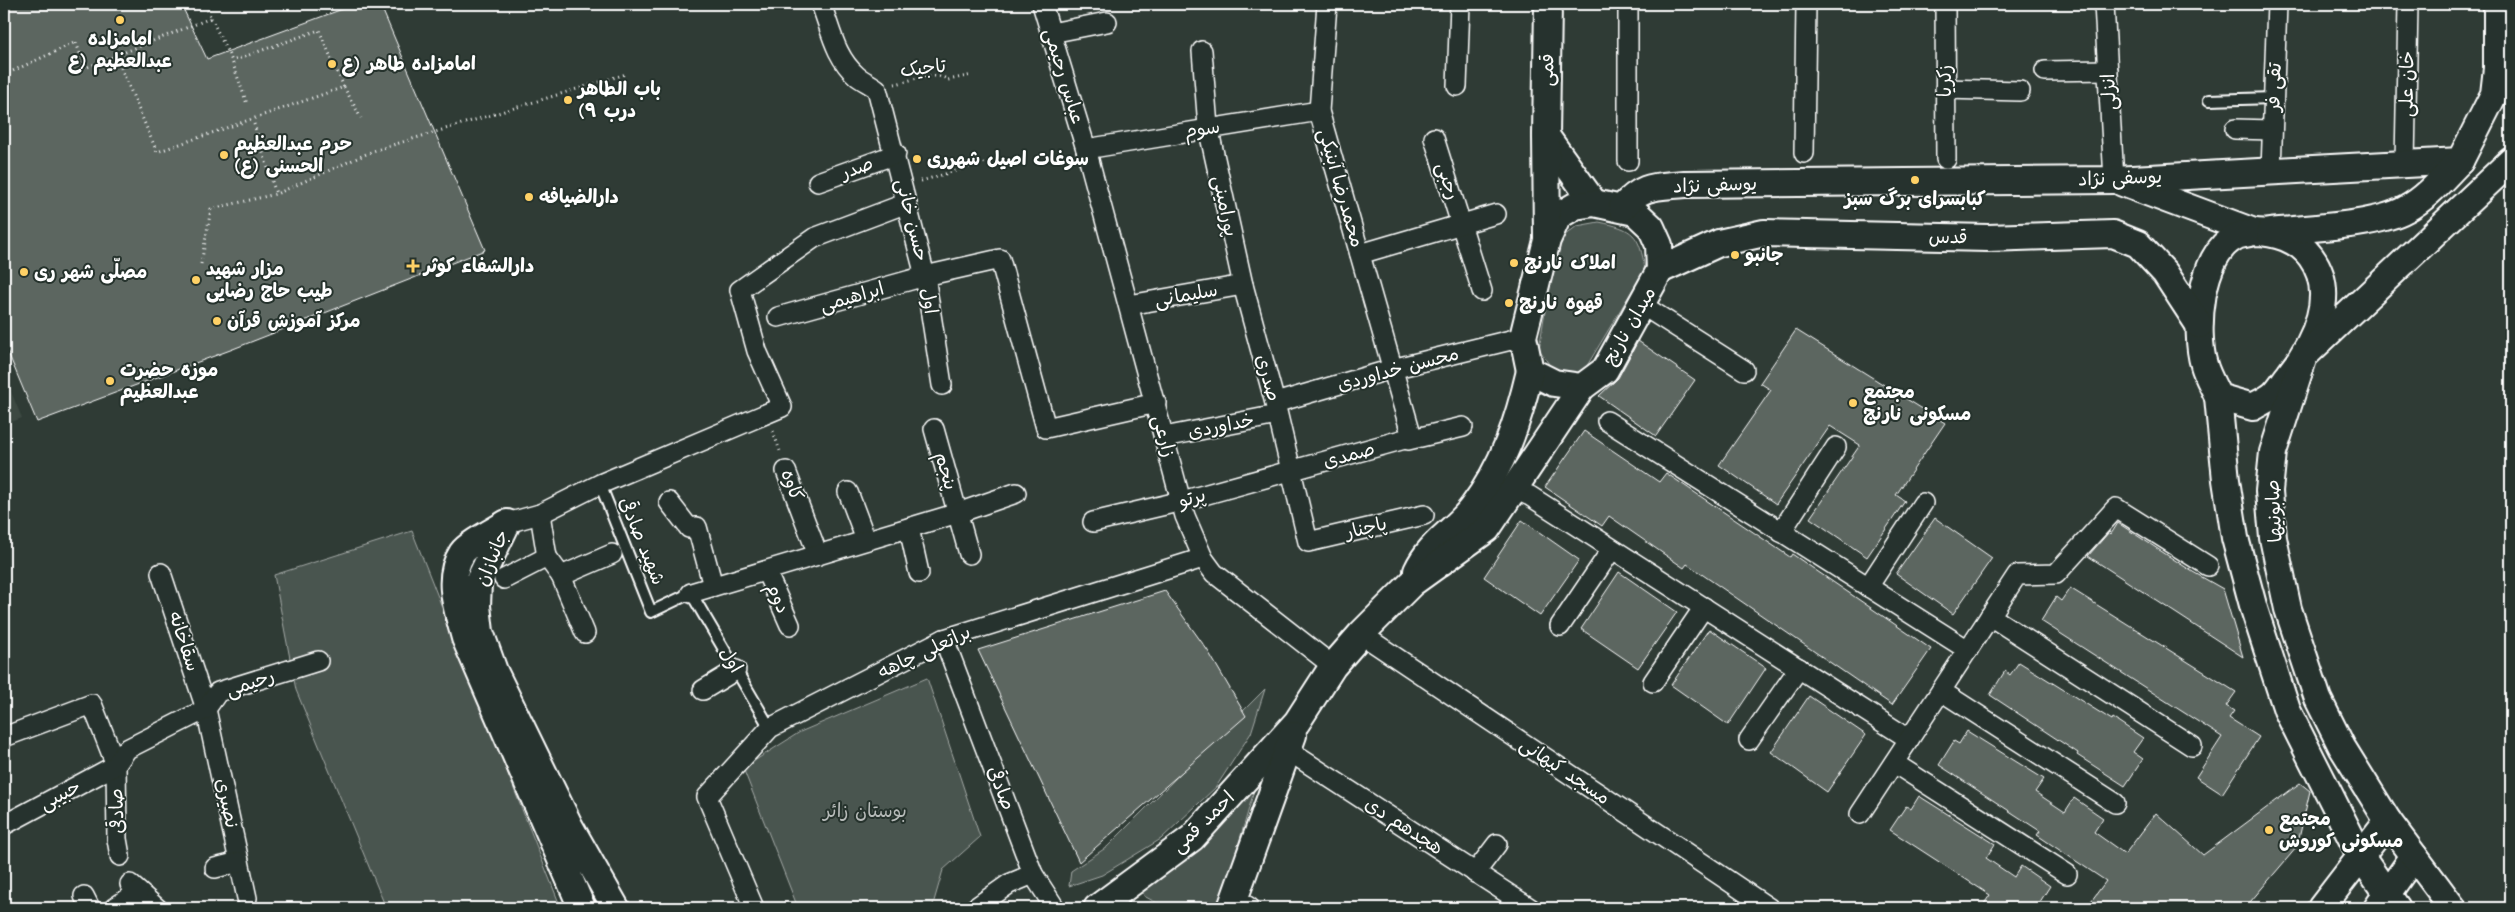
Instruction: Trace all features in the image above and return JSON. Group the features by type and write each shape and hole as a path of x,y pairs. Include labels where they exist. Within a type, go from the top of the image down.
{"street":[{"path":"821,4 833,34 836,50 843,61 858,77 877,89"},
{"name":"عباس رحیمی","path":"1043,4 1086,149"},
{"name":"محمدرضا آبنیکی","path":"1327,4 1319,111 1392,369"},
{"path":"1457,86 1460,4"},
{"name":"قمی","path":"1547,240 1548,4"},
{"path":"1628,4 1628,161"},
{"path":"1804,153 1806,4"},
{"name":"زکریا","path":"1945,4 1946,159"},
{"name":"انزلی","path":"2104,4 2114,180"},
{"name":"تقی فر","path":"2271,170 2276,4"},
{"name":"خان علی","path":"2405,163 2408,4"},
{"path":"2114,180 2261,232 2287,238 2304,247 2316,263 2322,280 2323,305 2304,356 2274,395 2253,407 2236,404 2218,397 2204,365 2199,325 2205,281 2214,258 2234,237 2261,232 2384,219 2407,209 2426,194 2460,161 2494,94 2497,68 2496,4"},
{"path":"1051,33 1107,22"},
{"name":"پورامینی","path":"1202,51 1208,127 1242,285"},
{"path":"2045,71 2108,70"},
{"name":"حسن خانی","path":"877,89 896,154 925,276 1000,259 1046,428 1156,404"},
{"path":"1945,89 2020,91"},
{"name":"سوم","path":"1086,149 1208,127 1319,111"},
{"path":"2234,129 2272,130"},
{"path":"1546,136 1594,203"},
{"name":"رجبی","path":"1434,138 1482,291"},
{"name":"زارعی","path":"1086,149 1182,501 1203,558 1214,573 1333,666"},
{"name":"صدر","path":"818,182 896,154"},
{"name":"یوسفی نژاد","path":"1622,208 1634,193 1646,188 1685,184 2114,180 2460,161"},
{"name":"صابونیها","path":"2454,908 2388,821 2342,747 2318,699 2288,609 2273,538 2269,491 2273,452 2304,356 2511,162"},
{"path":"507,523 540,514 600,484 782,407 757,350 740,290 814,238 905,195"},
{"name":"میدان نارنج","path":"1530,371 1522,337 1547,240 1558,216 1575,206 1594,203 1622,208 1635,212 1651,227 1659,245 1660,270 1606,370 1582,387"},
{"path":"1360,254 1496,214"},
{"name":"قدس","path":"1660,270 1719,243 1764,233 1988,238 2113,234 2138,244 2165,273 2199,325"},
{"name":"ابراهیمی","path":"778,318 925,276"},
{"name":"اول","path":"925,276 942,385"},
{"name":"سلیمانی","path":"1129,305 1242,285"},
{"name":"صدری","path":"1242,285 1276,409 1308,542"},
{"path":"1642,305 1744,370"},
{"name":"محسن خداوردی","path":"1276,409 1392,369 1522,337"},
{"path":"1392,369 1412,433 1408,440"},
{"path":"1530,371 1554,383 1582,387 1487,529 1412,584 1425,555 1472,508 1509,446 1530,371"},
{"name":"صابونیها","path":"2218,397 2226,480 2235,538 2254,609 2287,710 2386,904"},
{"name":"خداوردی","path":"1164,437 1276,409"},
{"path":"1607,421 1968,650"},
{"name":"صمدی","path":"1290,471 1463,427"},
{"name":"پنجم","path":"934,429 969,554"},
{"path":"1781,532 1836,447"},
{"name":"کاوه","path":"786,471 818,555"},
{"name":"پرتو","path":"1094,522 1182,501 1290,471"},
{"path":"1514,489 1530,496 1909,739"},
{"path":"848,492 866,540"},
{"path":"691,593 958,513 1016,493"},
{"path":"669,502 688,528 697,527 713,586"},
{"path":"1868,586 1922,503"},
{"path":"1860,814 2017,575 2056,574 2116,508 2208,566"},
{"path":"540,514 547,557 561,576 585,633"},
{"name":"پاچنار","path":"1308,542 1424,515"},
{"name":"جانبازان","path":"507,523 463,552 453,576 457,607 465,638 582,908"},
{"name":"جانبازان","path":"507,523 478,583 477,606 480,632 494,671 570,827 616,908"},
{"path":"909,528 919,573"},
{"path":"1560,626 1612,549"},
{"path":"561,576 612,554"},
{"path":"504,579 547,557"},
{"name":"براتعلی چاهه","path":"754,908 707,797 770,728 944,639 1203,558"},
{"name":"دوم","path":"766,571 790,625"},
{"name":"سقاخانه","path":"161,573 206,709"},
{"name":"احمد قمی","path":"1239,905 1283,747 1333,666 1361,634 1412,584"},
{"path":"1653,682 1704,608"},
{"path":"1990,616 2192,746"},
{"name":"مسجد کیهانی","path":"1361,634 1769,908"},
{"name":"صادقی","path":"944,639 1033,874 1056,908"},
{"name":"رحیمی","path":"116,766 127,749 206,709 218,692 318,661"},
{"path":"1749,740 1799,668"},
{"path":"703,690 736,670"},
{"path":"1941,691 2115,803"},
{"path":"4,737 92,704 116,766"},
{"name":"نصیری","path":"206,709 246,898"},
{"name":"احمد قمی","path":"1097,908 1192,838 1283,747"},
{"name":"هجدهم دی","path":"1283,747 1530,908"},
{"path":"1894,763 2067,874"},
{"name":"صادقی","path":"116,766 117,839 120,856"},
{"name":"حبیبی","path":"4,825 116,766"},
{"path":"2321,908 2388,821"},
{"path":"1476,873 1497,844"},
{"path":"2386,904 2414,856"},
{"path":"214,868 239,862"},
{"path":"976,908 1016,880 1033,874"},
{"path":"114,908 134,888 157,908"}],"lane":[{"path":"2209,100 2273,98"},
{"name":"شهید صادقی","path":"600,484 652,612 691,593"},
{"name":"اول","path":"691,593 770,728"}],"path":[{"path":"205,4 232,62 246,104"},
{"path":"4,76 76,42 85,68 115,54 211,18"},
{"path":"232,62 319,30 344,87 361,118"},
{"path":"115,54 157,152 344,87"},
{"path":"201,264 211,210 276,194 373,152 626,74"},
{"name":"تاجیک","path":"877,89 922,78 942,76 948,80 972,75"},
{"path":"254,124 276,194"},
{"path":"905,195 993,160"},
{"name":"کاوه","path":"768,414 786,471"}],"shaded area":[{"path":"4,375 22,418 4,425"}],"green space":[{"path":"1599,222 1620,227 1633,235 1640,248 1645,269 1582,374 1554,372 1539,349 1556,242 1577,226"},
{"path":"412,531 561,908 386,908 296,690 274,575"},
{"name":"بوستان زائر","path":"927,678 980,837 943,870 932,908 798,908 743,768 800,732"},
{"path":"1265,689 1251,733 1216,787 1161,839 1102,875 1069,886 1071,871 1107,847"},
{"path":"1254,791 1230,873 1217,908 1166,908 1144,896 1142,888 1202,842"}],"building":[{"name":"حرم عبدالعظیم الحسنی (ع)","path":"4,4 181,4 207,59 356,4 380,4 485,250 233,349 37,422 4,343"},
{"path":"1796,330 1945,423 1896,495 1905,501 1867,557 1810,518 1860,445 1830,426 1776,504 1719,465 1771,390 1760,383"},
{"path":"1638,341 1695,380 1656,436 1599,396 1618,378"},
{"path":"1584,431 1659,482 1666,473 1790,557 1792,554 1931,649 1892,705 1687,564 1684,568 1609,516 1602,526 1545,487"},
{"path":"1935,518 1992,558 1953,614 1896,574"},
{"path":"1522,520 1579,560 1540,616 1484,577"},
{"path":"2118,523 2193,572 2223,589 2243,657 2088,556 2109,532 2111,534"},
{"path":"1619,572 1677,612 1638,668 1581,629"},
{"path":"2070,588 2236,692 2226,706 2234,711 2229,718 2259,737 2222,794 2196,777 2222,737 2041,621 2056,597 2061,601"},
{"path":"1165,591 1208,651 1246,716 1079,862 978,650"},
{"path":"1709,629 1766,668 1728,725 1671,685"},
{"path":"2019,662 2143,738 2133,752 2143,759 2125,786 1990,695 2005,671 2010,675"},
{"path":"1809,696 1866,735 1827,792 1771,752"},
{"name":"مجتمع مسکونی کوروش","path":"1967,731 2044,779 2035,792 2065,812 2074,798 2103,818 2094,832 2125,854 2156,813 2203,855 2300,783 2310,791 2297,847 2245,908 2086,908 2106,881 2037,835 2040,831 1939,765 1954,741 1959,744"},
{"path":"1919,796 1995,844 1986,858 2014,877 2021,866 2050,886 2036,908 1981,908 1990,895 1890,830 1906,806 1911,809"}],"place":[{"name":"امامزاده عبدالعظیم (ع","path":"120,20"},
{"name":"امامزاده طاهر (ع","path":"332,64"},
{"name":"باب الطاهر (درب ۹","path":"568,100"},
{"name":"حرم عبدالعظیم الحسنی (ع)","path":"224,155"},
{"name":"سوغات اصیل شهرری","path":"917,159"},
{"name":"کبابسرای برگ سبز","path":"1915,180"},
{"name":"دارالضیافه","path":"529,197"},
{"name":"جانبو","path":"1735,255"},
{"name":"املاک نارنج","path":"1514,263"},
{"name":"دارالشفاء کوثر","path":"413,266"},
{"name":"مصلّی شهر ری","path":"24,272"},
{"name":"مزار شهید طیب حاج رضایی","path":"196,280"},
{"name":"قهوه نارنج","path":"1509,303"},
{"name":"مرکز آموزش قرآن","path":"217,321"},
{"name":"موزه حضرت عبدالعظیم","path":"110,381"},
{"name":"مجتمع مسکونی نارنج","path":"1853,403"},
{"name":"مجتمع مسکونی کوروش","path":"2269,830"}]}
